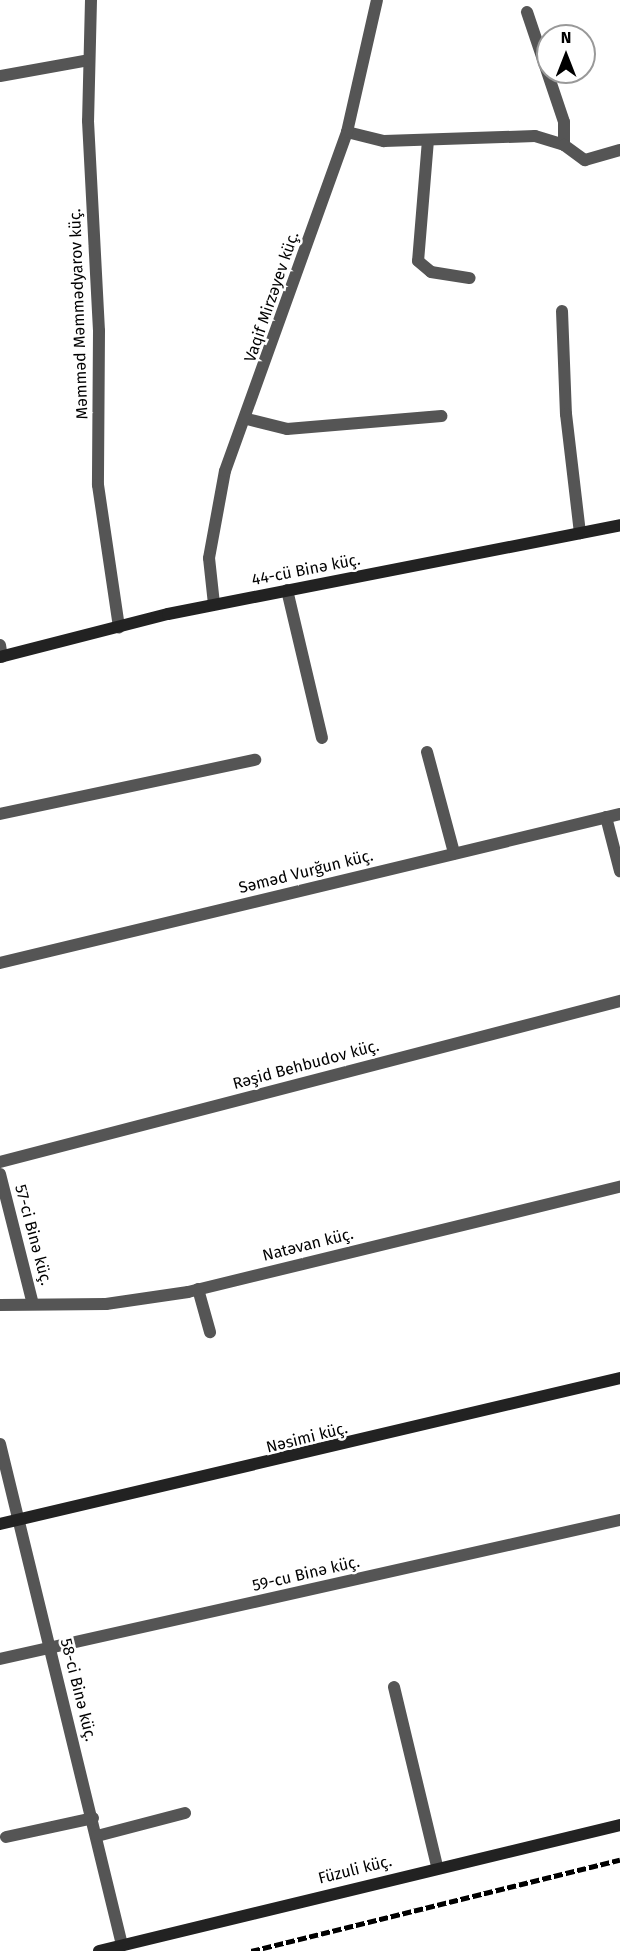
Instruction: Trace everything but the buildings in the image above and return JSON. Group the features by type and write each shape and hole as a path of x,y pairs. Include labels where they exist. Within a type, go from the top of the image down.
{"street":[{"name":"Məmməd Məmmədyarov küç.","path":"91,0 89,60 99,493 119,627"},
{"name":"Vaqif Mirzəyev küç.","path":"214,604 209,558 214,515 347,132 376,0"},
{"path":"526,12 564,122 564,145"},
{"path":"0,76 89,60"},
{"path":"347,132 384,141 535,136 564,145 585,160 620,150"},
{"path":"428,140 418,261 431,272 470,278"},
{"path":"562,311 566,414 580,533"},
{"path":"247,419 287,429 441,416"},
{"name":"44-cü Binə küç.","path":"1,653 214,604 620,525"},
{"path":"287,590 322,738"},
{"path":"427,752 454,854"},
{"path":"0,814 255,760"},
{"name":"Səməd Vurğun küç.","path":"0,963 620,814"},
{"path":"606,818 620,871"},
{"name":"Rəşid Behbudov küç.","path":"0,1162 620,1001"},
{"name":"57-ci Binə küç.","path":"0,1174 33,1304"},
{"name":"Natəvan küç.","path":"0,1305 106,1304 198,1289 620,1187"},
{"path":"198,1289 210,1332"},
{"name":"Nəsimi küç.","path":"0,1524 620,1378"},
{"name":"58-ci Binə küç.","path":"0,1444 17,1520 93,1818 122,1945"},
{"name":"59-cu Binə küç.","path":"0,1659 620,1520"},
{"path":"394,1686 437,1866"},
{"path":"97,1836 185,1813"},
{"path":"6,1837 93,1818"},
{"name":"Füzuli küç.","path":"99,1951 437,1866 620,1825"}],"railway":[{"path":"251,1951 620,1860"}]}
